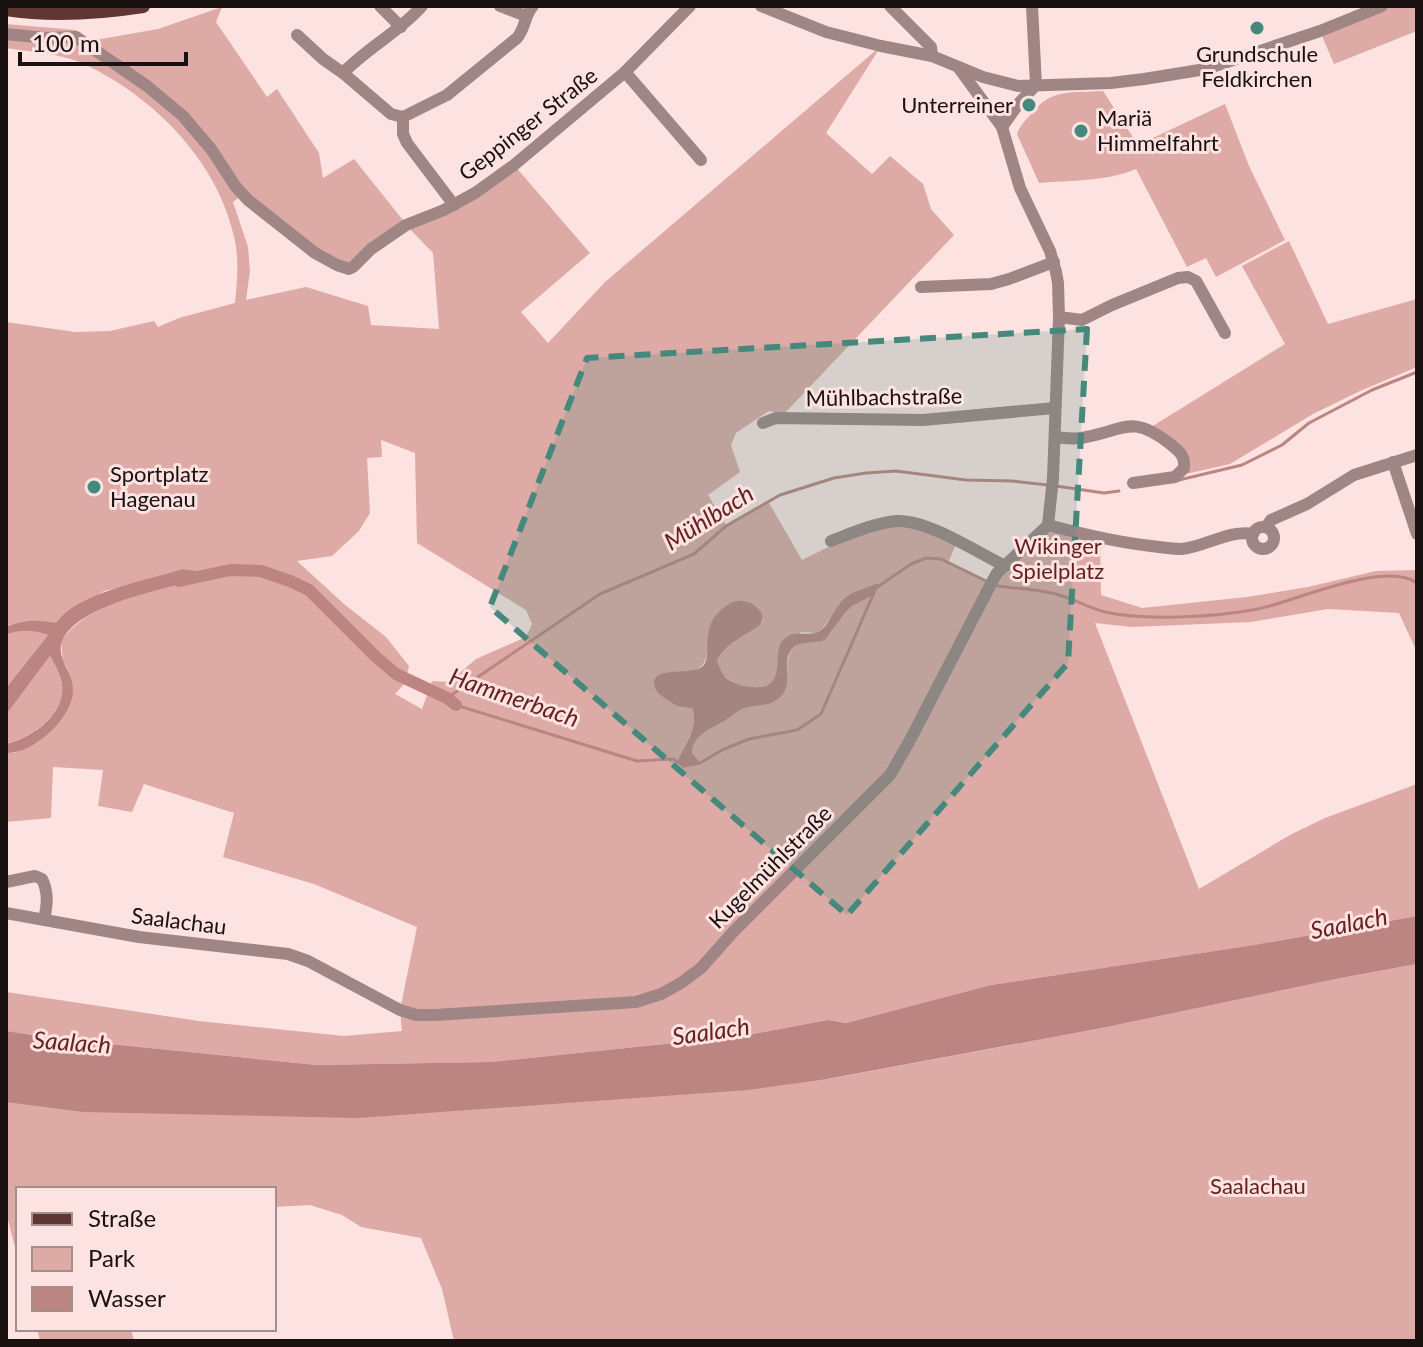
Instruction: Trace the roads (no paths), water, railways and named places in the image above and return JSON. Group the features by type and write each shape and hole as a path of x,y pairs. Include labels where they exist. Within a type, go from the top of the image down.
{"main road":[{"path":"6,9 75,13 143,6"}],"street":[{"path":"380,6 401,27"},
{"path":"343,73 359,57 401,27 422,6"},
{"path":"297,35 391,114 403,117 447,95 521,35 530,11 500,6"},
{"name":"Geppinger Straße","path":"76,37 147,86 183,116 248,200 315,253 345,269 353,267 371,249 406,225 454,205 514,165 625,72 690,6"},
{"path":"761,6 834,35 932,56 1001,83 1018,86 1122,82 1206,69 1320,31 1382,6"},
{"path":"890,6 931,47 932,56"},
{"path":"1002,127 1036,85 1032,6"},
{"path":"6,34 76,37 75,13"},
{"path":"958,67 1006,135 1020,188 1054,262 1059,317 1048,525 1126,543 1177,549 1200,546 1240,533 1253,534"},
{"name":"Geppinger Straße","path":"625,72 701,160"},
{"path":"403,117 403,134 407,143 454,205"},
{"path":"921,287 991,284 1054,262"},
{"path":"1059,317 1082,320 1178,278 1188,277 1196,281 1225,333"},
{"name":"Mühlbachstraße","path":"763,423 776,418 923,420 1055,408"},
{"path":"1055,437 1085,438 1119,427 1139,426 1159,436 1184,458 1184,468 1175,477 1133,483"},
{"path":"1266,527 1274,535 1273,542 1269,548 1258,548 1253,542 1253,534 1257,529 1266,527 1271,520 1307,504 1354,475 1417,455"},
{"path":"1393,462 1417,534"},
{"path":"831,541 888,522 911,522 1005,566"},
{"name":"Kugelmühlstraße","path":"308,961 400,1010 416,1015 636,1002 681,983 701,968 890,775 997,573 1048,525"},
{"path":"6,882 35,876 42,879 47,902 44,920"},
{"name":"Saalachau","path":"6,913 139,937 266,950 308,961"}],"water":[{"path":"182,569 197,571 189,582 120,602 85,617 72,627 61,645 73,691 66,713 39,741 17,752 6,753 6,744 33,732 55,712 60,703 62,683 50,656 6,715 6,688 48,635 27,631 6,635 6,627 31,621 56,623 66,612 96,595"},
{"path":"879,583 872,596 845,613 825,640 794,647 787,659 787,682 781,696 770,703 742,709 704,733 693,746 692,753 700,763 684,766 677,762 694,722 692,708 664,698 654,682 661,674 703,666 710,625 721,610 731,603 743,601 754,605 762,614 759,626 730,645 717,661 730,681 749,687 763,687 775,678 778,650 783,640 791,635 818,632 845,598"},
{"name":"Saalach","path":"1417,916 1417,964 1102,1028 827,1079 748,1090 358,1118 84,1112 6,1102 6,1031 317,1065 490,1062 742,1036 828,1020 846,1023 991,985 1254,945"}],"waterway":[{"path":"1179,480 1242,465 1282,445 1309,423 1372,390 1417,372"},
{"name":"Mühlbach","path":"447,698 600,594 694,554 726,526 780,495 834,478 896,471 966,480 1048,485"},
{"name":"Mühlbach","path":"1056,486 1104,493 1119,491"},
{"name":"Hammerbach","path":"456,705 637,761 673,759 684,766 700,763 749,739 797,730 821,714 876,588 911,564 926,558 941,559 986,581"},
{"name":"Hammerbach","path":"179,581 230,570 261,571 290,581 309,590 396,674 456,705"},
{"path":"998,586 1052,593 1105,612 1160,617 1202,616 1258,609 1339,584 1384,576 1402,577 1417,583"}],"place":[{"name":"Grundschule Feldkirchen","path":"1257,28"},
{"name":"Unterreiner","path":"1029,105"},
{"name":"Mariä Himmelfahrt","path":"1081,131"},
{"name":"Sportplatz Hagenau","path":"94,487"}],"park label":[{"name":"Wikinger Spielplatz","path":"1058,558"}]}
